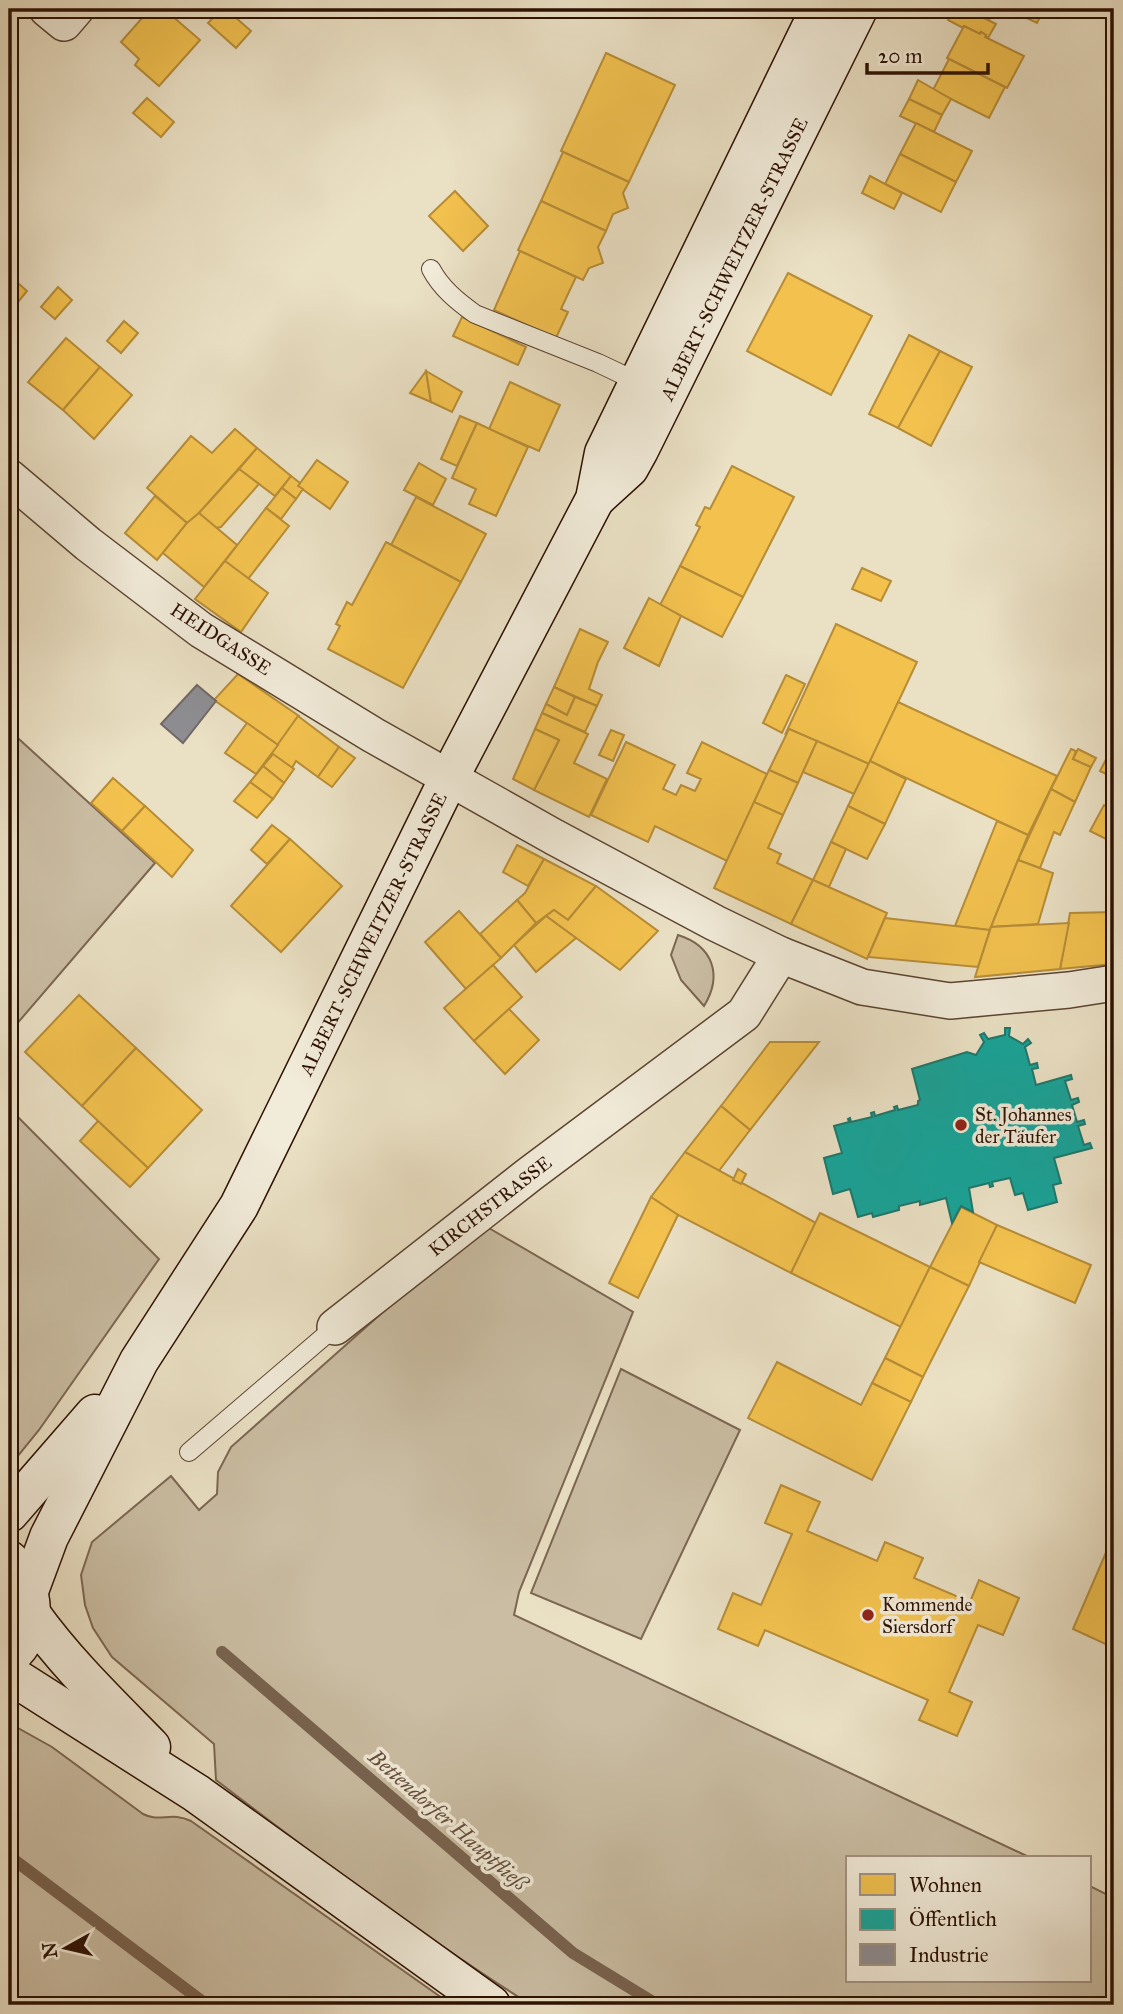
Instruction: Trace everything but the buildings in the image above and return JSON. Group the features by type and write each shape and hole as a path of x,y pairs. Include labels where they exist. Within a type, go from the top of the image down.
{"main road":[{"name":"ALBERT-SCHWEITZER-STRASSE","path":"9,1657 23,1641 30,1603 49,1537 139,1361 239,1206 449,778 595,499 604,453 820,9"},
{"name":"ALBERT-SCHWEITZER-STRASSE","path":"595,499 629,468 639,450 858,9"},
{"name":"ALBERT-SCHWEITZER-STRASSE","path":"9,1513 139,1361"},
{"path":"9,1560 18,1569 30,1603 47,1636 83,1678 196,1793"},
{"path":"9,1674 196,1793 491,2005"}],"street":[{"path":"47,9 64,23 76,9"},
{"name":"HEIDGASSE","path":"9,477 88,544 201,630 449,778"},
{"path":"449,778 715,923 781,955 862,987 950,1001 1114,983"},
{"name":"KIRCHSTRASSE","path":"335,1327 530,1174 744,1014 781,955"}],"lane":[{"path":"431,269 437,282 459,303 475,313 638,382"},
{"name":"KIRCHSTRASSE","path":"189,1452 335,1327"}],"shaded area":[{"path":"9,730 155,863 9,1033"},
{"path":"678,935 700,946 711,963 713,983 704,1006 681,980 671,955"},
{"path":"9,1108 159,1259 39,1430 9,1467"},
{"path":"482,1224 633,1312 519,1592 514,1615 1027,1856 846,1856 846,1982 1092,1982 1092,1887 1114,1898 1114,2005 531,2005 371,1896 216,1780 214,1744 112,1657 93,1628 85,1605 81,1575 92,1542 171,1476 199,1510 217,1494 218,1472 231,1447"},
{"path":"621,1369 740,1430 641,1639 531,1593"},
{"path":"9,1723 52,1747 143,1814 191,1821 452,2005 9,2005"}],"waterway":[{"name":"Bettendorfer Hauptfließ","path":"222,1652 573,1953 658,2005"},
{"path":"9,1856 207,2005"}],"place":[{"name":"St. Johannes der Täufer","path":"961,1125"},
{"name":"Kommende Siersdorf","path":"868,1615"}]}
